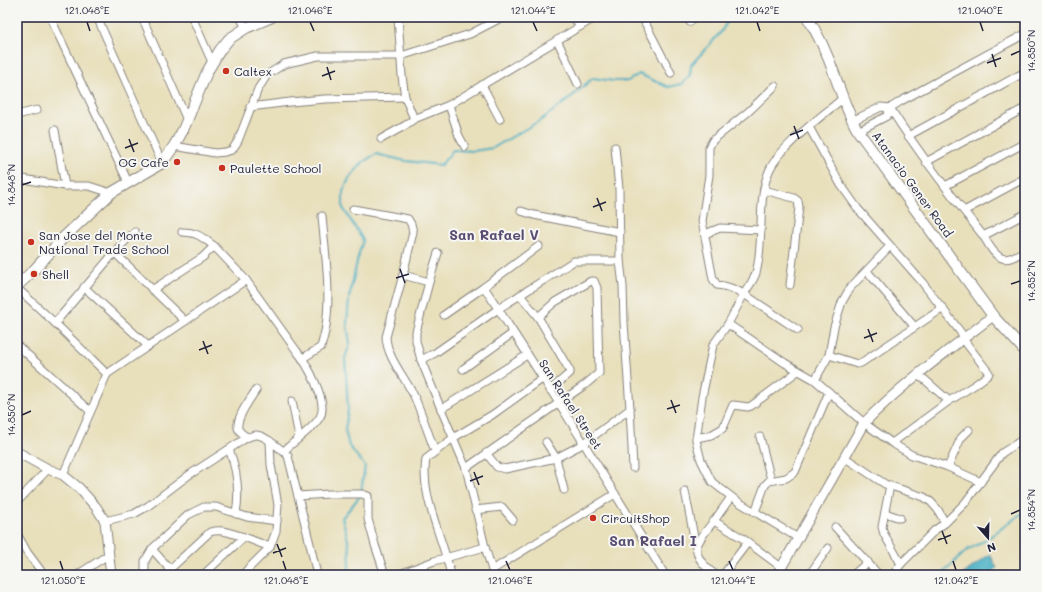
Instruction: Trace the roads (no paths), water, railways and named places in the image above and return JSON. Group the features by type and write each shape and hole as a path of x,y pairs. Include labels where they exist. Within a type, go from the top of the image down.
{"main road":[{"path":"17,287 63,238 111,193 162,163 174,146 187,120 212,62 229,39 246,28 272,17"},
{"name":"Atanacio Gener Road","path":"811,19 830,63 842,99 852,122 993,316 1025,351"}],"street":[{"path":"50,17 128,182"},
{"path":"97,17 162,163"},
{"path":"142,17 187,120"},
{"path":"192,17 212,62"},
{"path":"240,17 246,28"},
{"path":"398,17 405,97 414,119"},
{"path":"174,146 216,153 232,150 238,141 258,89 267,75 284,64 318,56 401,56 470,34 504,17"},
{"path":"572,17 581,26"},
{"path":"381,139 414,119 449,105 596,17"},
{"path":"642,17 671,73"},
{"path":"858,131 887,116 890,108 901,101 1025,34"},
{"path":"557,40 578,84"},
{"path":"908,136 1025,72"},
{"path":"482,85 500,119"},
{"path":"775,86 748,112 713,140 709,147 709,175 702,221 715,284 718,286 726,286 735,289 798,330"},
{"path":"250,107 325,99 405,97"},
{"path":"798,538 731,497 712,482 701,460 696,438 702,397 713,345 728,324 756,274 760,254 765,180 770,168 783,150 842,99"},
{"path":"449,105 465,147"},
{"path":"852,122 881,107 890,108"},
{"path":"890,108 926,162 995,253 1002,258 1007,259 1025,250"},
{"path":"926,162 1025,108"},
{"path":"17,115 37,110"},
{"path":"809,127 841,185 858,209 922,282 989,373 976,384 949,401 892,443"},
{"path":"55,130 65,186"},
{"path":"945,186 1025,143"},
{"path":"615,147 620,232 620,260 623,286 633,468"},
{"path":"17,178 65,186 89,186 111,193"},
{"path":"964,211 1025,178"},
{"path":"764,190 794,198 798,201 799,207 790,285"},
{"path":"353,209 408,219 413,228 386,342 388,350 414,396 435,452"},
{"path":"521,211 534,215 620,232"},
{"path":"983,236 1025,214"},
{"path":"303,358 321,347 326,328 328,310 322,216"},
{"path":"705,234 720,228 761,230"},
{"path":"55,322 84,287 134,232"},
{"path":"182,232 193,232 214,246 246,280 303,358 322,404 320,416 309,429 284,451"},
{"path":"152,290 203,257 214,246"},
{"path":"444,315 538,246"},
{"path":"815,380 829,355 834,327 842,302 850,288 890,246"},
{"path":"115,253 185,321"},
{"path":"438,253 416,332 416,341 421,360 452,438 466,468 475,510 493,572 615,494"},
{"path":"421,360 435,353 498,309 574,261 620,260"},
{"path":"867,271 914,326"},
{"path":"403,275 429,282"},
{"path":"63,475 107,374 246,280"},
{"path":"466,468 596,377 599,373 597,288 594,281 591,281 555,302 538,317"},
{"path":"17,287 55,322 107,374"},
{"path":"84,287 148,346"},
{"name":"San Rafael Street","path":"484,287 542,379 559,403 665,575"},
{"path":"520,295 538,317 570,371 570,373 550,390"},
{"path":"829,355 857,364 862,363 942,308"},
{"path":"714,521 748,542 779,571 864,423 876,410 993,316"},
{"path":"728,324 798,371 815,380 864,423 892,443 912,455 948,467 981,482"},
{"path":"463,369 513,333"},
{"path":"17,345 90,411"},
{"path":"441,409 527,355"},
{"path":"696,438 711,435 723,428 733,405 751,406 798,371"},
{"path":"917,376 924,379 949,401"},
{"path":"451,575 447,557 429,501 425,471 426,459 452,438 492,415 542,379"},
{"path":"247,437 240,432 238,427 239,419 256,390"},
{"path":"755,512 765,486 769,481 786,478 794,472 830,392"},
{"path":"292,401 299,437"},
{"path":"486,453 497,467 505,468 556,458 583,444 630,409"},
{"path":"948,467 961,438 970,430"},
{"path":"105,521 134,514 154,502 189,475 247,437 260,435 266,437 284,451 290,462 316,575"},
{"path":"760,438 771,480"},
{"path":"893,575 901,564 935,530 965,503 1002,453 1025,438"},
{"path":"242,575 270,547 276,531 278,505 271,465 270,441"},
{"path":"546,442 556,458 564,490"},
{"path":"229,449 235,466 239,499 236,514"},
{"path":"17,452 48,469 63,475 89,498 105,521 111,575"},
{"path":"844,457 885,484 924,497 938,510 945,522"},
{"path":"17,502 48,469"},
{"path":"890,485 882,527 884,534 901,564"},
{"path":"685,491 697,554 703,563 716,575"},
{"path":"298,496 329,494 362,494 368,496 368,519 374,545 385,575"},
{"path":"696,547 731,497"},
{"path":"145,575 145,561 152,549 188,515 204,508 216,507 236,514 277,521"},
{"path":"475,510 502,507 513,520"},
{"path":"885,513 900,518"},
{"path":"835,527 880,575"},
{"path":"152,549 170,572 210,532 216,530 222,530 270,547"},
{"path":"17,534 27,552 44,575"},
{"path":"203,575 244,537"},
{"path":"723,575 748,542"},
{"path":"397,575 412,572 447,557 485,548"},
{"path":"809,575 828,548"},
{"path":"76,575 108,555"},
{"path":"853,575 868,562"}],"water":[{"path":"990,554 997,568 990,575 962,575"}],"waterway":[{"path":"361,492 365,466 349,446 345,430 348,409 345,358 350,344 347,324 349,298 363,240 343,208 343,191 350,177 363,162 376,154 406,161 441,165 453,150 473,151 493,148 541,120 569,99 593,78 628,81 639,74 668,87 682,84 690,75 691,65 721,32 730,17"},
{"path":"347,575 350,554 348,539 342,518 360,496"},
{"path":"941,575 966,551 987,539 1025,511"}],"place":[{"name":"Caltex","path":"226,71"},
{"name":"OG Cafe","path":"177,162"},
{"name":"Paulette School","path":"222,168"},
{"name":"San Jose del Monte National Trade School","path":"31,242"},
{"name":"Shell","path":"34,274"},
{"name":"CircuitShop","path":"593,518"}],"district":[{"name":"San Rafael V","path":"494,234"},
{"name":"San Rafael I","path":"653,540"}]}
